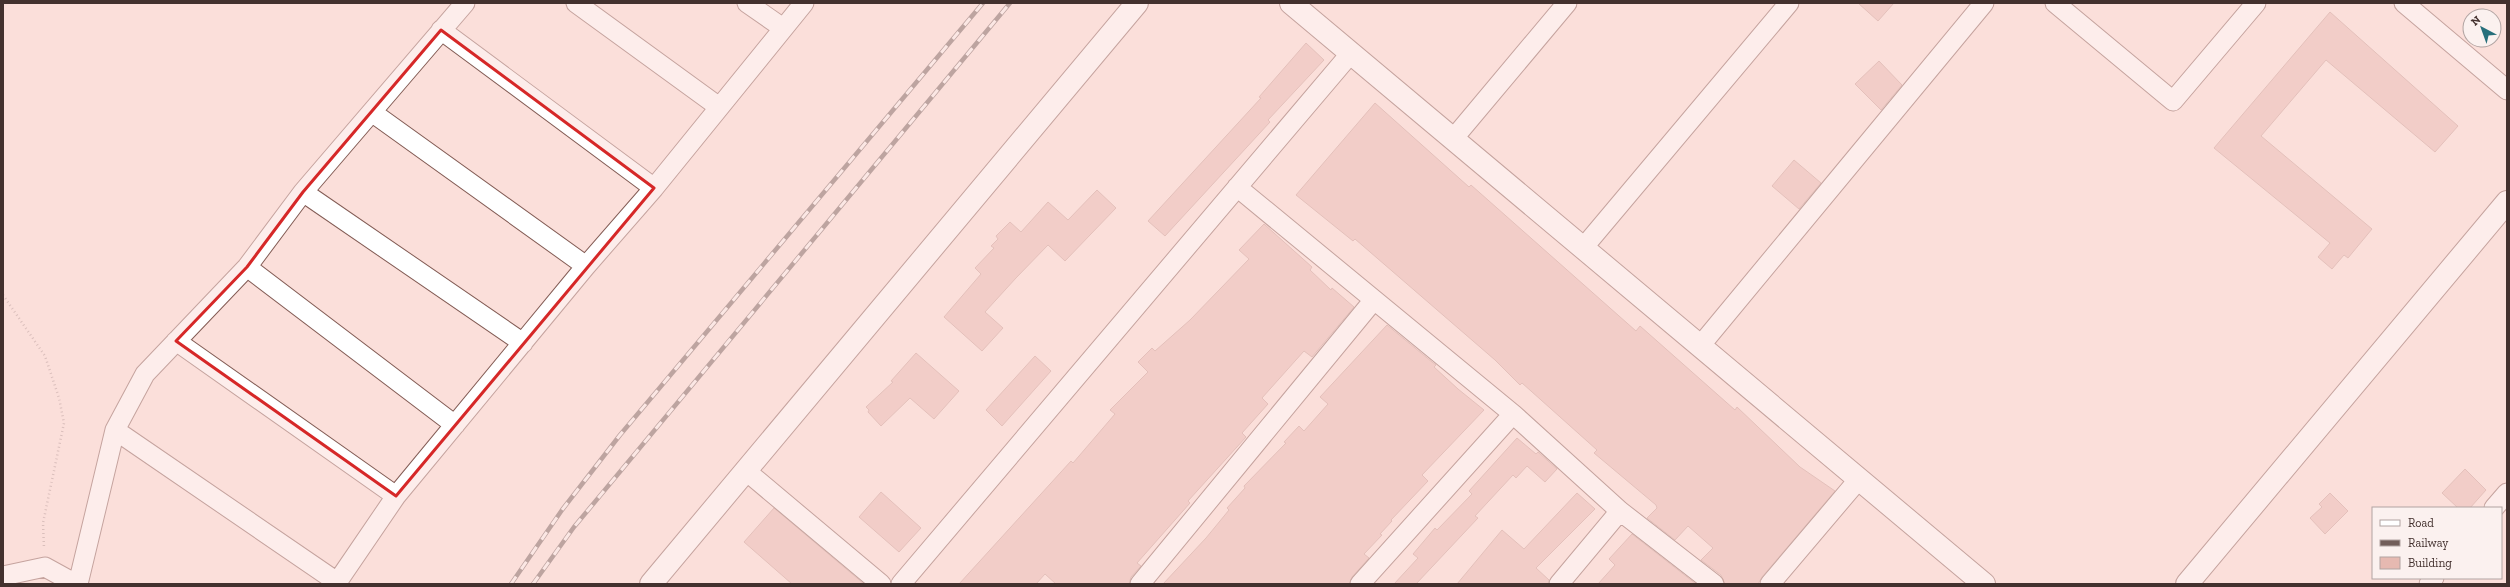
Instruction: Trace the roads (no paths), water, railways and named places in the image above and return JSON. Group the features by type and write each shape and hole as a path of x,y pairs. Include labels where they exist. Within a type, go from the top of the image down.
{"street":[{"path":"3,576 45,567 77,584 115,430 145,374 247,267 303,192 373,113 465,3"},
{"path":"576,3 719,106"},
{"path":"747,3 783,28"},
{"path":"115,430 336,583 396,496 586,266 654,188 804,3"},
{"path":"651,584 1137,3"},
{"path":"1291,3 1984,584"},
{"path":"1453,139 1567,3"},
{"path":"1583,248 1789,3"},
{"path":"1700,346 1984,3"},
{"path":"2055,3 2173,101 2256,3"},
{"path":"2404,3 2507,90"},
{"path":"441,30 654,188"},
{"path":"901,584 1351,53"},
{"path":"373,113 586,266"},
{"path":"1237,187 1513,414 1620,511 1714,584"},
{"path":"303,192 523,343"},
{"path":"2187,584 2507,202"},
{"path":"247,267 455,425"},
{"path":"1140,584 1373,300"},
{"path":"176,341 396,496"},
{"path":"1360,584 1513,414"},
{"path":"745,470 881,584"},
{"path":"1770,584 1859,479"},
{"path":"2495,507 2507,493"},
{"path":"1558,584 1620,511"}],"railway":[{"path":"511,584 562,510 620,435 983,3"},
{"path":"533,584 574,527 1010,3"}]}
